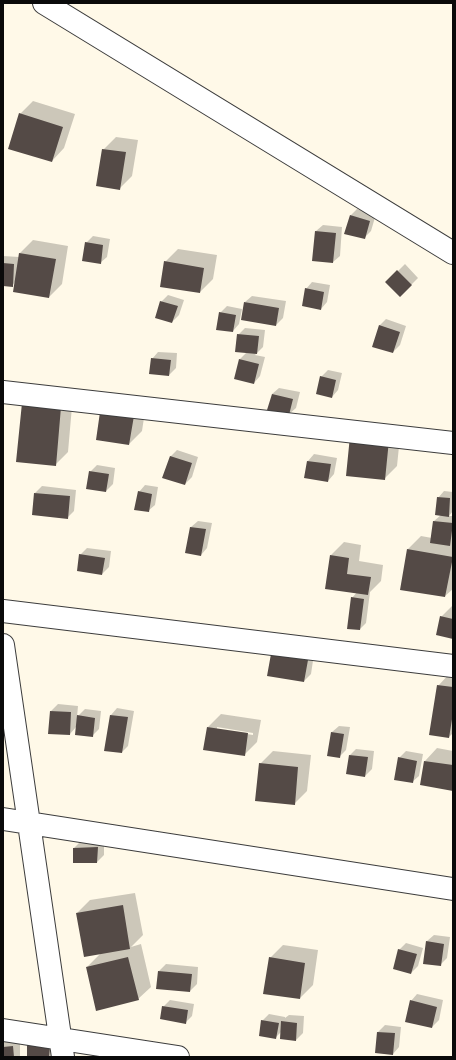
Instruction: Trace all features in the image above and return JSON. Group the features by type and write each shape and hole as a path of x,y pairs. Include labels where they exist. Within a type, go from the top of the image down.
{"street":[{"path":"44,3 453,253"},
{"path":"3,392 453,443"},
{"path":"3,611 453,666"},
{"path":"3,645 62,1048"},
{"path":"3,819 453,889"},
{"path":"3,1030 62,1048 178,1057"}],"building":[{"path":"19,113 63,127 52,162 8,149"},
{"path":"102,149 126,152 120,190 96,186"},
{"path":"350,215 370,221 365,239 344,234"},
{"path":"315,231 336,233 333,263 312,261"},
{"path":"85,242 103,245 101,264 82,261"},
{"path":"19,253 56,259 49,298 13,292"},
{"path":"164,261 204,268 200,293 160,287"},
{"path":"3,263 14,264 13,287 3,286"},
{"path":"397,270 412,285 400,297 385,282"},
{"path":"305,288 324,292 321,310 302,306"},
{"path":"160,301 178,306 172,323 155,318"},
{"path":"244,302 279,308 276,326 241,320"},
{"path":"219,312 236,315 233,332 216,330"},
{"path":"379,325 400,332 393,353 372,347"},
{"path":"237,334 259,336 257,354 235,352"},
{"path":"151,358 171,360 169,376 149,374"},
{"path":"239,359 259,364 254,384 234,379"},
{"path":"320,376 336,380 332,398 316,394"},
{"path":"272,394 293,399 289,415 267,410"},
{"path":"22,403 61,407 56,466 16,462"},
{"path":"101,405 135,410 129,445 96,440"},
{"path":"350,436 389,440 385,480 346,476"},
{"path":"170,456 192,463 185,485 162,478"},
{"path":"307,461 331,464 328,482 304,478"},
{"path":"89,471 109,474 106,492 86,489"},
{"path":"138,491 152,494 149,512 134,510"},
{"path":"34,493 70,496 68,519 32,515"},
{"path":"437,497 450,498 449,517 435,515"},
{"path":"433,521 453,523 450,546 430,543"},
{"path":"190,527 206,529 201,556 185,553"},
{"path":"407,549 453,557 445,597 400,590"},
{"path":"79,554 105,558 102,575 77,571"},
{"path":"330,555 349,558 347,574 371,577 368,595 325,589"},
{"path":"351,597 364,599 360,630 347,629"},
{"path":"440,616 453,619 453,639 436,635"},
{"path":"271,654 308,660 304,682 267,676"},
{"path":"437,685 453,687 453,713 449,738 429,735"},
{"path":"50,711 71,712 70,735 48,734"},
{"path":"77,715 95,718 93,737 75,735"},
{"path":"110,715 128,717 122,753 104,751"},
{"path":"207,727 248,733 245,756 203,750"},
{"path":"331,732 344,734 340,758 327,756"},
{"path":"349,755 368,757 365,777 346,774"},
{"path":"398,757 417,761 413,783 394,780"},
{"path":"424,761 453,765 453,791 420,785"},
{"path":"259,763 298,767 295,805 255,801"},
{"path":"98,847 97,863 73,863 73,848"},
{"path":"123,905 130,949 84,957 76,913"},
{"path":"426,941 444,944 441,966 423,964"},
{"path":"398,949 417,954 411,974 393,969"},
{"path":"128,957 139,1000 96,1011 86,967"},
{"path":"269,957 305,963 300,999 263,994"},
{"path":"158,971 192,974 190,992 156,989"},
{"path":"410,1000 437,1007 432,1028 405,1022"},
{"path":"162,1006 188,1010 186,1024 160,1019"},
{"path":"261,1020 279,1023 276,1039 259,1036"},
{"path":"281,1021 297,1023 296,1041 280,1039"},
{"path":"377,1032 395,1033 393,1055 375,1053"},
{"path":"27,1045 50,1047 49,1057 27,1057"},
{"path":"13,1046 14,1057 3,1057 3,1047"}]}
